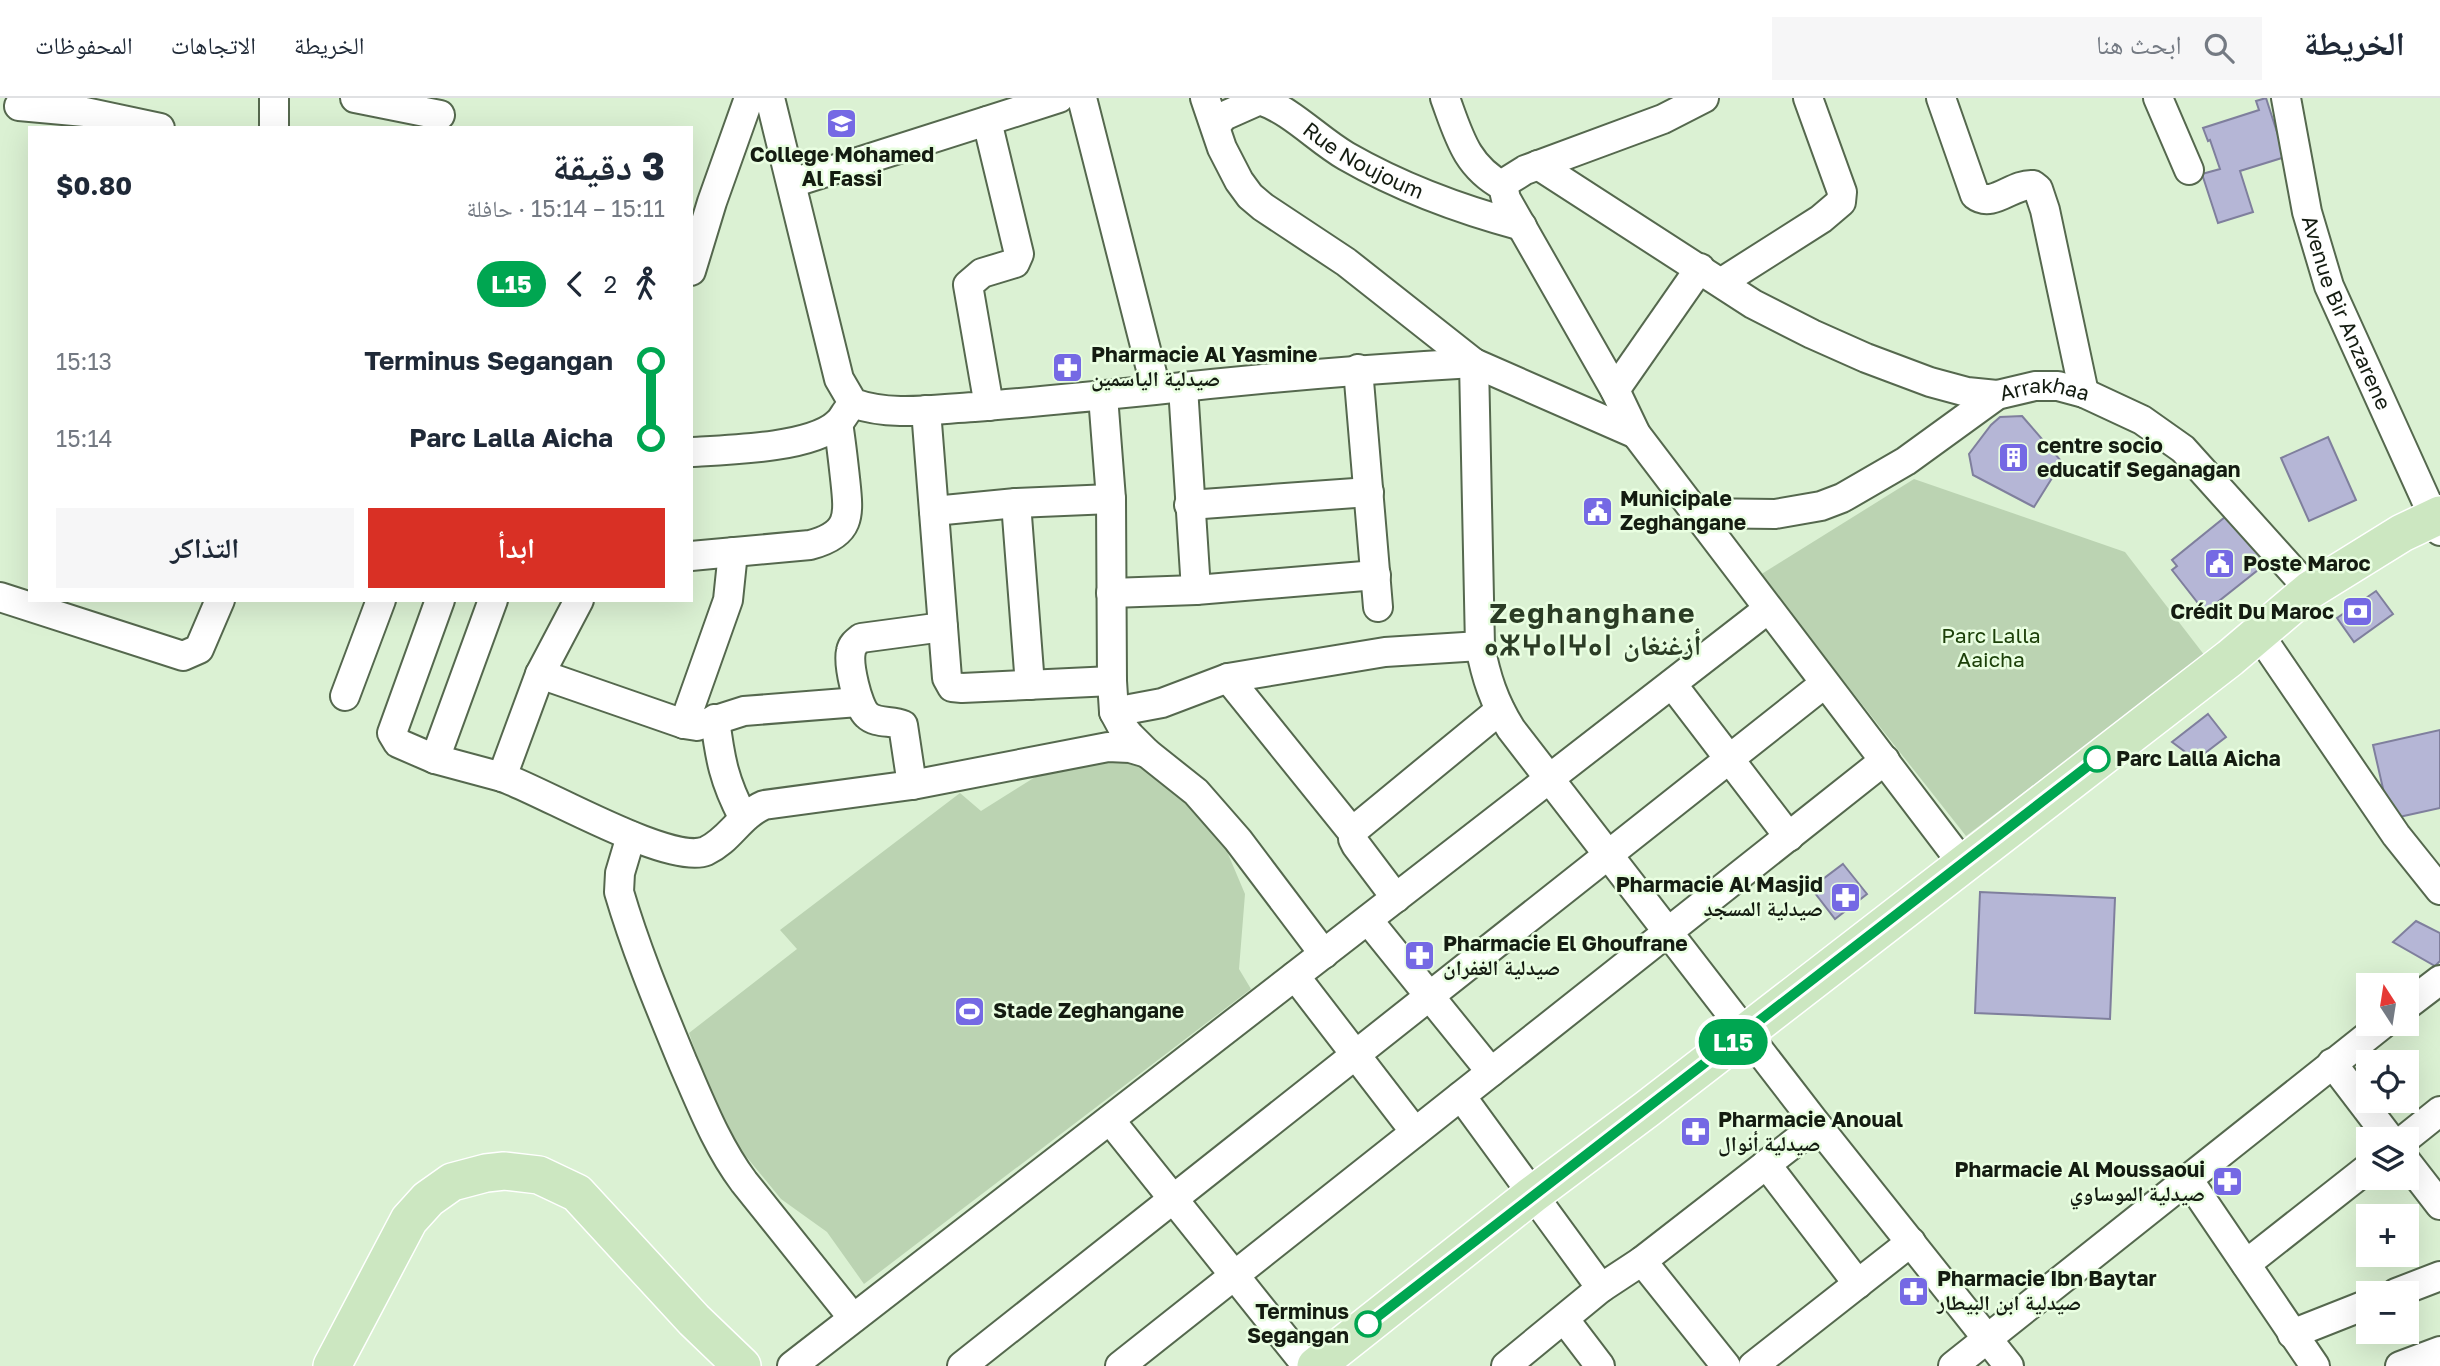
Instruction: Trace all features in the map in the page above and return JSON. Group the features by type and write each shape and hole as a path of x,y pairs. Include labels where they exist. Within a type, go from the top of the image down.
{"main road":[{"path":"1316,1366 1532,1195 2259,634 2311,590 2402,533 2438,522"},
{"path":"339,1360 409,1220 428,1199 452,1182 477,1174 504,1171 539,1175 577,1192 694,1320 742,1366"}],"street":[{"path":"274,98 274,126"},
{"path":"355,98 441,114"},
{"path":"693,258 702,197 749,98"},
{"path":"693,556 821,542 837,533 848,511 846,413 770,98"},
{"path":"792,183 1059,98"},
{"path":"1082,98 1170,388 1189,505 1196,590"},
{"path":"1205,98 1222,148 1250,196 1346,262 1474,363 1636,434"},
{"path":"1445,98 1475,166 1503,186 1506,199 1615,390 1636,434 1963,864"},
{"path":"1503,186 1508,180 1538,165 1663,120 1704,98"},
{"path":"1615,390 1711,275 1821,219 1842,198 1808,98"},
{"path":"1941,98 1975,195 1988,200 2023,185 2033,185 2038,190 2045,210 2084,393"},
{"path":"2158,98 2189,170"},
{"name":"Avenue Bir Anzarene","path":"2286,98 2307,212 2329,286 2438,522"},
{"name":"Rue Noujoum","path":"1216,125 1224,116 1260,100 1279,107 1315,136 1381,174 1475,212 1522,226"},
{"path":"19,106 85,112 151,126"},
{"path":"987,121 1018,254 1014,263 982,273 968,285 989,405"},
{"path":"1538,165 1753,304 1866,358 1942,386 1967,392 1997,394"},
{"path":"693,452 796,442 816,436 846,413 865,407 926,410 1103,396 1358,369 1474,363"},
{"path":"1474,363 1480,646 1486,678 1500,710 1817,1125 2009,1366"},
{"path":"1358,369 1378,607"},
{"name":"Arrakhaa","path":"1694,513 1776,514 1801,511 1842,498 1906,461 1997,394 2035,386 2058,386 2084,393 2142,420 2183,449 2311,590"},
{"path":"1103,396 1111,499 1114,712 1121,725 1147,753 1196,792 1238,840 1324,954"},
{"path":"926,410 947,678 951,687 1112,681"},
{"path":"1189,505 1369,492"},
{"path":"934,511 1016,503 1111,499"},
{"path":"1016,503 1030,685"},
{"path":"684,724 728,600 733,552"},
{"path":"1111,593 1196,590 1376,575"},
{"path":"0,597 183,656 199,649 219,602"},
{"path":"345,696 380,602"},
{"path":"439,602 393,733 398,743 435,759 523,785 631,836 679,852 696,854 719,843 743,817 764,805 912,785 1108,747 1130,748 1147,753"},
{"path":"435,759 492,602"},
{"path":"502,777 540,674 578,602"},
{"path":"792,1366 1768,609"},
{"path":"912,785 904,725 867,715 858,702 850,654 855,642 861,638 943,627"},
{"path":"2259,634 2396,835 2440,890"},
{"path":"1114,712 1162,703 1228,678 1385,652 1480,646"},
{"path":"540,674 696,726 744,711 858,702"},
{"path":"1228,678 1353,833 1356,845 1396,898"},
{"path":"1672,684 1788,836"},
{"path":"962,1366 1824,684"},
{"path":"1353,833 1356,825 1500,710"},
{"path":"715,719 721,766 728,789 743,817"},
{"path":"1120,1366 1885,760"},
{"path":"631,836 620,873 619,892 669,1029 718,1140 728,1161 853,1318"},
{"path":"1368,920 1491,1072"},
{"path":"1295,976 1415,1132"},
{"path":"2419,996 2440,980"},
{"path":"1953,1366 2368,1036"},
{"path":"2332,1063 2381,1127"},
{"path":"1461,1096 1601,1288"},
{"path":"2419,1128 2440,1111"},
{"path":"1110,1120 1307,1366"},
{"path":"1506,1366 1601,1288 1642,1261 1817,1125"},
{"path":"1766,1164 1858,1284"},
{"path":"2246,1264 2356,1177"},
{"path":"2419,1178 2440,1205"},
{"path":"2188,1179 2315,1366"},
{"path":"1753,1366 1911,1242"},
{"path":"1642,1261 1726,1366"},
{"path":"2419,1284 2440,1276"},
{"path":"2292,1334 2356,1309"},
{"path":"1565,1320 1600,1366"},
{"path":"2400,1366 2440,1351"}],"green space":[{"name":"Parc Lalla Aaicha","path":"1914,479 2125,552 2205,656 1966,836 1760,575"},
{"name":"Stade Zeghangane","path":"1113,759 1164,775 1223,842 1245,894 1239,969 1251,989 864,1284 827,1232 781,1199 722,1127 689,1033 797,949 780,930 960,793 981,811 1048,769"}],"building":[{"path":"2266,98 2285,157 2240,171 2253,212 2218,223 2202,174 2220,169 2203,128 2259,110 2256,101"},
{"name":"centre socio educatif Seganagan","path":"2022,416 2062,462 2034,507 1973,475 1969,454 2000,417"},
{"path":"2328,437 2356,500 2309,521 2281,458"},
{"name":"Poste Maroc","path":"2230,513 2268,562 2205,612 2172,570 2177,566 2172,560"},
{"path":"2376,591 2393,614 2354,642 2337,618"},
{"path":"2208,714 2226,737 2196,760 2172,742"},
{"path":"2440,730 2440,808 2390,819 2373,745"},
{"path":"1843,864 1867,894 1835,919 1811,888"},
{"path":"1980,892 2115,898 2110,1019 1975,1013"},
{"path":"2416,921 2440,933 2440,961 2435,966 2393,942"}],"bus line":[{"name":"L15","path":"1368,1324 2097,759"}],"place":[{"name":"College Mohamed Al Fassi","path":"842,123"},
{"name":"Pharmacie Al Yasmine صيدلية الياسمين","path":"1068,367"},
{"name":"centre socio educatif Seganagan","path":"2014,458"},
{"name":"Municipale Zeghangane","path":"1597,511"},
{"name":"Poste Maroc","path":"2220,564"},
{"name":"Crédit Du Maroc","path":"2357,612"},
{"name":"Parc Lalla Aicha","path":"2097,759"},
{"name":"Pharmacie Al Masjid صيدلية المسجد","path":"1846,897"},
{"name":"Pharmacie El Ghoufrane صيدلية الغفران","path":"1420,956"},
{"name":"Stade Zeghangane","path":"970,1011"},
{"name":"Pharmacie Anoual صيدلية أنوال","path":"1695,1132"},
{"name":"Pharmacie Al Moussaoui صيدلية الموساوي","path":"2228,1182"},
{"name":"Pharmacie Ibn Baytar صيدلية ابن البيطار","path":"1914,1291"},
{"name":"Terminus Segangan","path":"1368,1324"}],"district":[{"name":"Zeghanghane ⴰⵣⵖⴰⵏⵖⴰⵏ أزغنغان","path":"1593,629"}]}
